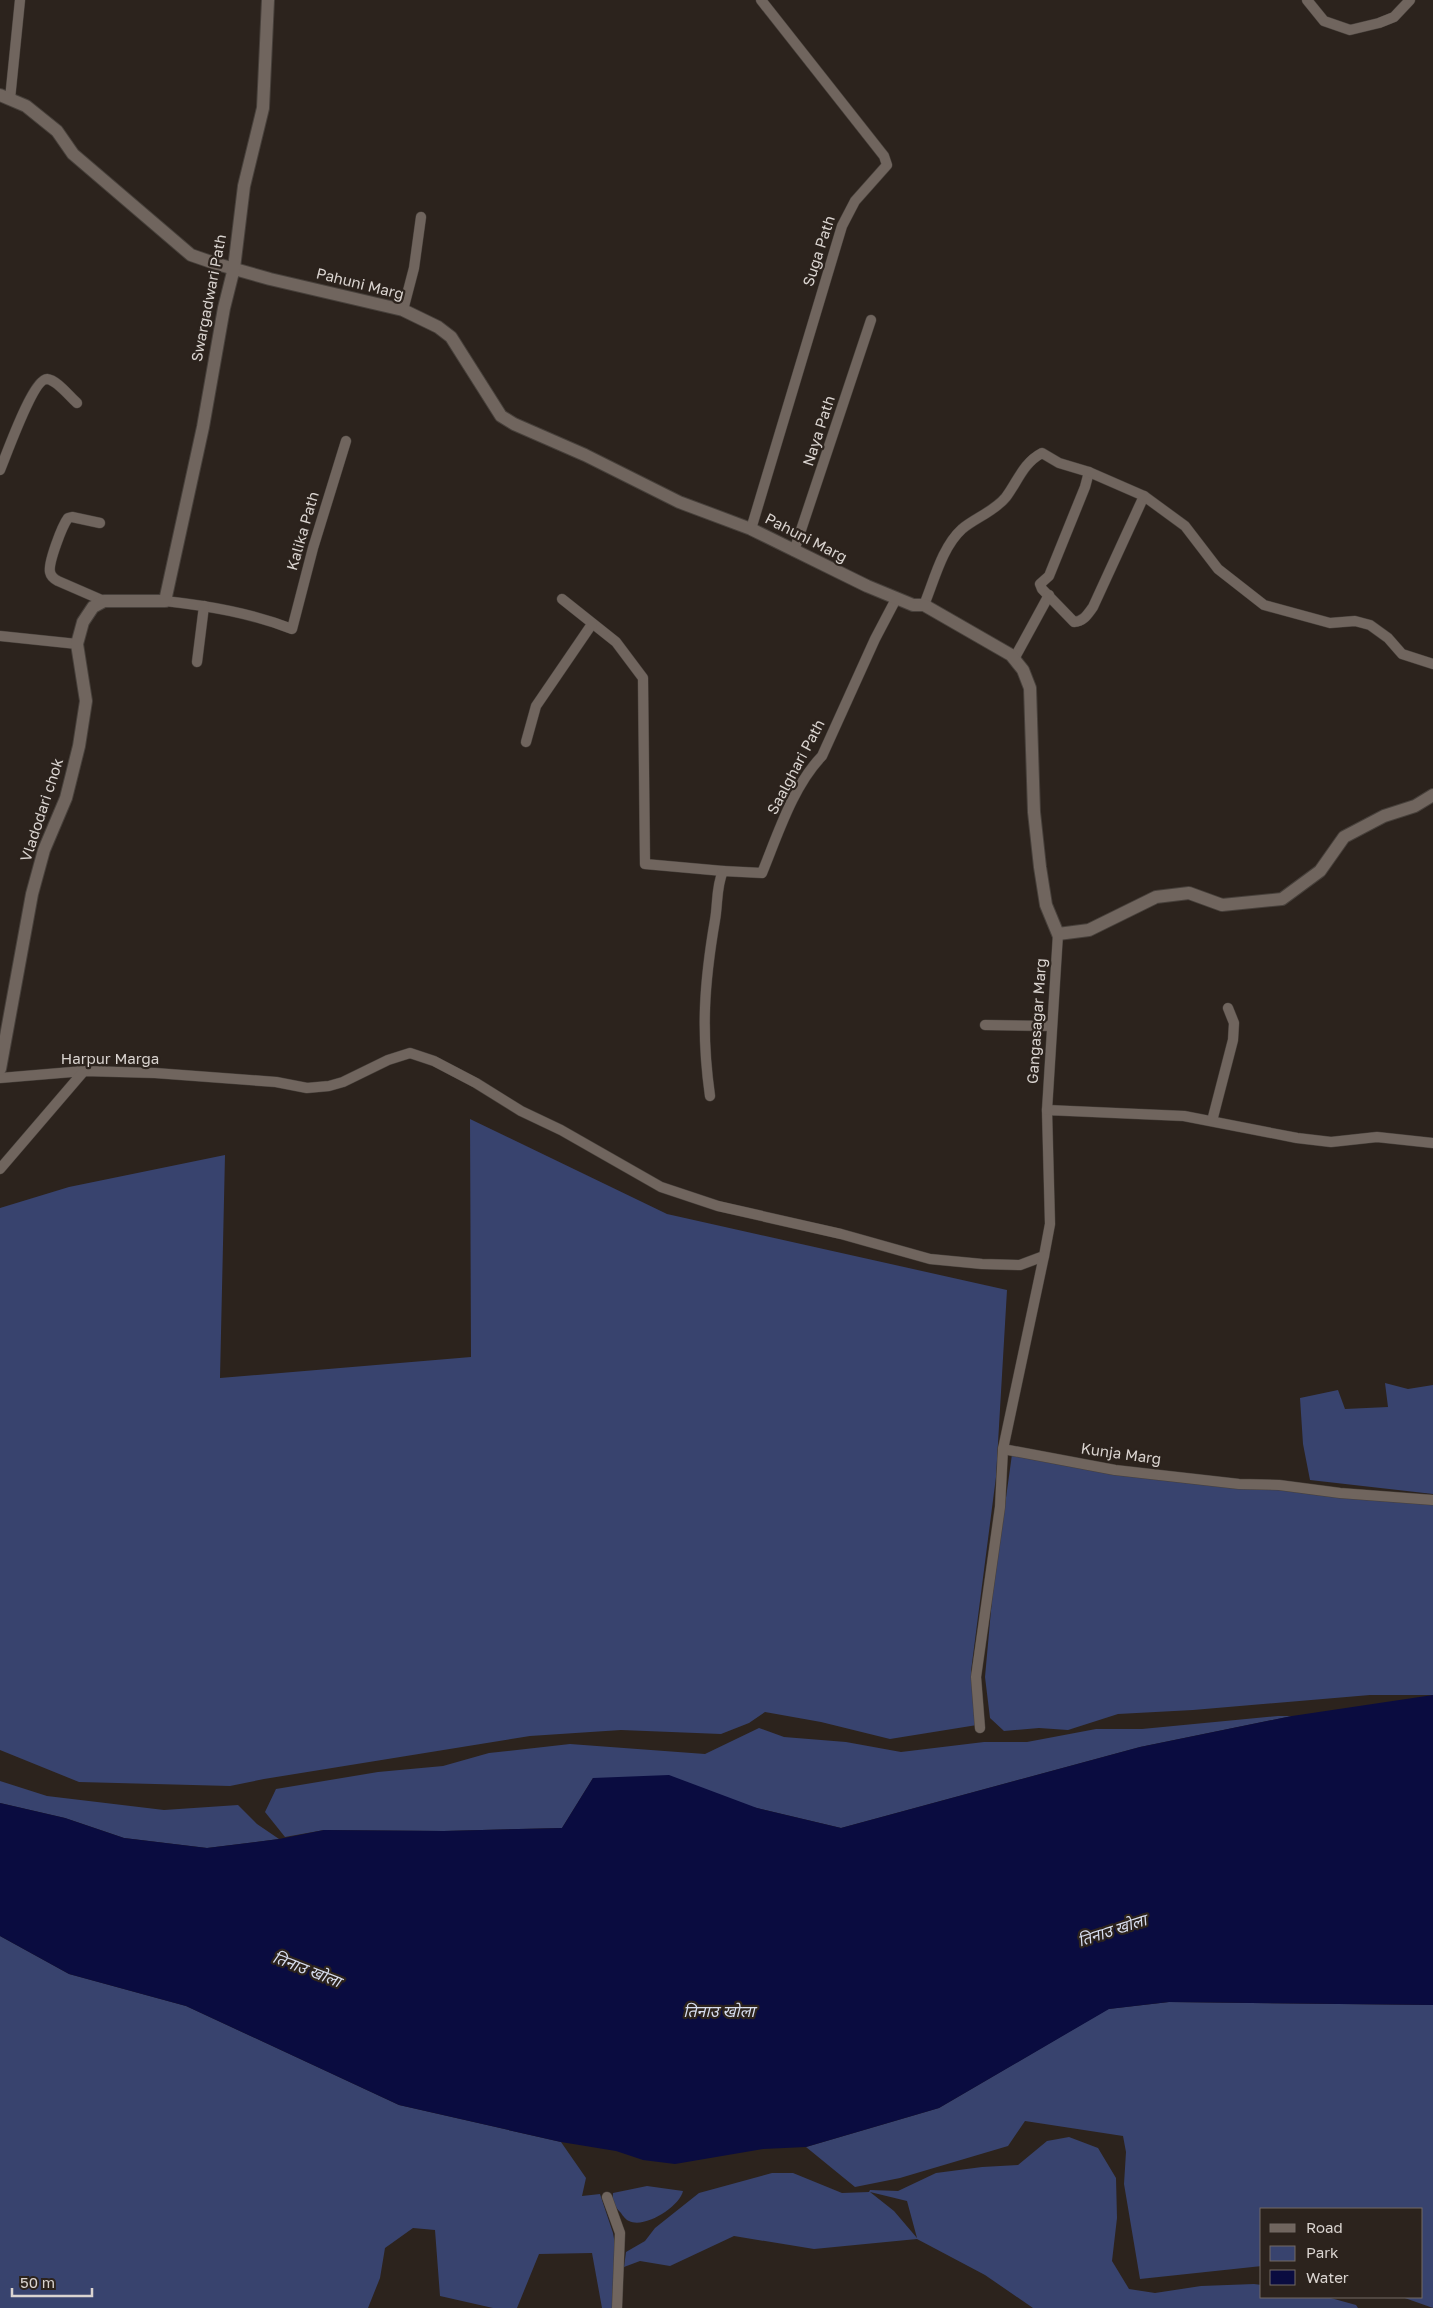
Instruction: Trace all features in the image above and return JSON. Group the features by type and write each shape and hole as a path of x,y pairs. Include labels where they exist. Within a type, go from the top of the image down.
{"street":[{"path":"5,97 20,0"},
{"name":"Swargadwari Path","path":"165,601 203,427 224,308 234,268 244,186 263,108 268,0"},
{"name":"Suga Path","path":"751,528 842,226 855,200 887,165 884,156 806,54 761,0"},
{"path":"1307,0 1324,21 1350,30 1379,24 1394,17 1410,0"},
{"name":"Pahuni Marg","path":"5,97 26,106 58,131 73,154 191,255 234,268 403,310 438,327 452,337 501,416 514,424 585,455 679,502 751,528 794,551 896,599 913,605 924,605 1011,655 1023,670 1030,688 1034,812 1040,867 1046,905 1058,934"},
{"path":"403,310 414,268 422,217"},
{"name":"Naya Path","path":"794,551 871,320"},
{"path":"0,470 29,400 41,381 49,380 54,382 77,403"},
{"name":"Kalika Path","path":"204,606 261,617 292,629 312,548 346,441"},
{"path":"924,605 952,541 968,524 1005,498 1031,459 1042,453 1059,463 1089,472 1144,496 1185,526 1218,569 1264,605 1330,623 1355,622 1370,625 1388,638 1402,654 1433,664"},
{"path":"1089,472 1085,487 1049,576 1040,584 1074,622 1080,622 1086,618 1093,607 1144,496"},
{"path":"100,523 72,517 68,518 59,538 50,567 53,578 104,601 165,601 204,606 197,662"},
{"path":"1014,659 1048,595"},
{"path":"562,599 616,642 643,678 645,864 723,871 718,882 704,987 703,1038 710,1096"},
{"name":"Saalghari Path","path":"723,871 762,873 798,790 809,770 822,756 875,639 896,599"},
{"name":"Vladodari chok","path":"0,1069 32,894 44,850 66,798 80,746 86,701 77,644 83,622 93,607 104,601"},
{"path":"526,742 536,706 592,624"},
{"path":"0,636 77,644"},
{"path":"1058,934 1089,930 1156,896 1189,893 1222,905 1282,899 1320,870 1344,837 1384,816 1415,806 1433,795"},
{"name":"Gangasagar Marg","path":"1044,1256 1050,1224 1047,1110 1058,934"},
{"path":"1212,1121 1232,1040 1234,1022 1228,1008"},
{"path":"985,1025 1051,1026"},
{"name":"Harpur Marga","path":"0,1078 84,1071 221,1077 276,1082 307,1088 329,1086 410,1053 434,1061 468,1079 521,1111 561,1130 661,1187 718,1206 840,1234 930,1259 982,1264 1020,1265 1044,1256"},
{"path":"0,1169 84,1071"},
{"path":"1047,1110 1155,1114 1212,1121 1305,1139 1331,1142 1377,1137 1433,1144"},
{"path":"980,1728 976,1677 1000,1507 1003,1449 1044,1256"},
{"name":"Kunja Marg","path":"1003,1449 1115,1470 1239,1484 1279,1485 1340,1493 1433,1500"},
{"path":"607,2197 620,2233 617,2308"}],"green space":[{"path":"470,1119 667,1214 1007,1290 996,1477 971,1671 977,1725 890,1739 821,1722 765,1712 749,1723 721,1734 621,1730 530,1736 230,1786 79,1782 0,1750 0,1208 69,1187 225,1155 220,1378 471,1357"},
{"path":"1385,1383 1408,1389 1433,1385 1433,1494 1310,1480 1303,1444 1300,1398 1338,1390 1345,1409 1388,1407"},
{"path":"1013,1447 1111,1472 1433,1504 1433,1695 1370,1695 1193,1710 1118,1714 1068,1730 1039,1728 1004,1731 990,1718 985,1677 992,1599"},
{"path":"1292,1716 1140,1747 841,1828 757,1808 593,1778 562,1828 444,1831 324,1830 285,1837 265,1812 276,1789 378,1772 443,1766 489,1753 570,1744 705,1754 759,1728 784,1737 846,1742 901,1752 984,1742 1027,1742 1096,1729 1142,1729"},
{"path":"0,1781 47,1796 164,1810 238,1805 257,1824 279,1839 207,1848 124,1838 65,1818 0,1803"},
{"path":"0,1936 69,1974 186,2006 399,2105 561,2142 586,2178 582,2196 600,2194 613,2233 616,2250 613,2308 602,2308 592,2253 539,2254 517,2308 493,2308 440,2296 435,2230 413,2228 385,2248 380,2278 368,2308 0,2308"},
{"path":"1169,2002 1433,2005 1433,2308 1405,2298 1423,2298 1423,2208 1260,2208 1260,2266 1140,2279 1124,2184 1126,2152 1123,2136 1025,2121 1008,2146 900,2178 855,2187 806,2147 939,2108 1108,2009"},
{"path":"1069,2137 1098,2148 1116,2178 1117,2218 1112,2261 1129,2289 1155,2293 1201,2286 1254,2284 1260,2285 1260,2298 1331,2298 1356,2305 1358,2308 1033,2308 985,2275 917,2239 814,2249 734,2236 670,2266 640,2261 624,2267 626,2252 645,2241 655,2228 699,2193 772,2173 793,2173 842,2193 869,2192 870,2190 898,2191 936,2173 982,2167 1018,2165 1047,2141","holes":["870,2192 907,2201 917,2238 894,2211"]},
{"path":"647,2186 683,2191 676,2203 661,2215 644,2222 636,2223 628,2220 616,2206 613,2193"}],"water":[{"name":"तिनाउ खोला","path":"1433,1695 1433,2005 1169,2002 1109,2009 939,2108 806,2147 763,2149 675,2164 643,2160 616,2151 561,2142 399,2105 186,2006 69,1974 0,1936 0,1803 65,1818 124,1838 207,1848 279,1839 324,1830 444,1831 562,1828 593,1778 669,1775 757,1808 841,1828 1140,1747 1292,1716"}]}
